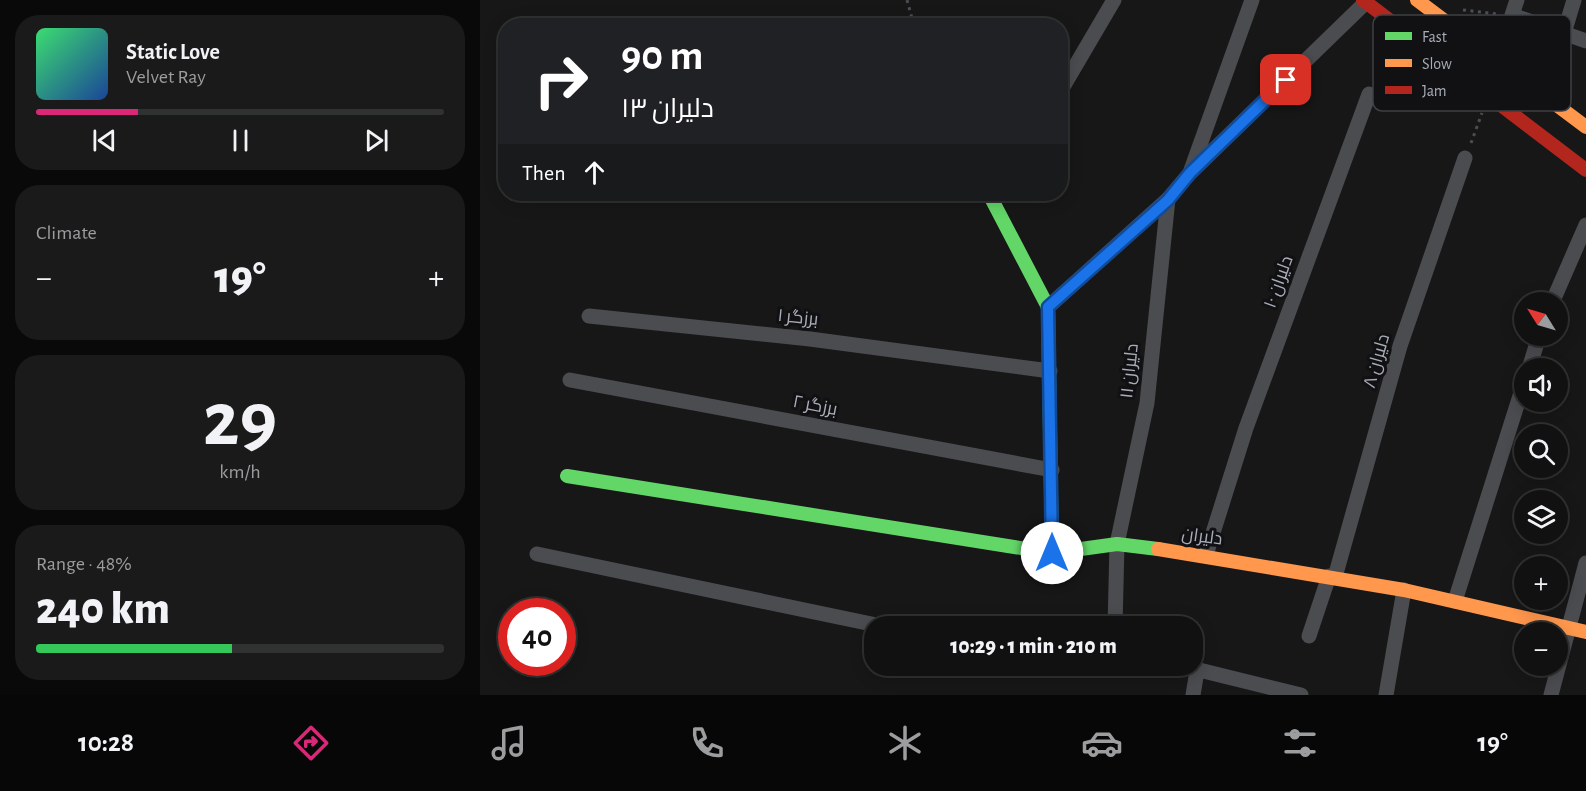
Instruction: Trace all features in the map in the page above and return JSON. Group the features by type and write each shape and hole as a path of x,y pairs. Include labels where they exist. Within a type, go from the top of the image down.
{"street":[{"path":"1068,78 1114,0"},
{"path":"1190,173 1252,0"},
{"path":"1418,0 1438,15"},
{"path":"1512,15 1517,0"},
{"path":"1569,15 1574,0"},
{"path":"1048,307 1168,200 1190,173 1366,1 1384,15"},
{"path":"1571,36 1586,41"},
{"name":"دلیران ۱۰","path":"1206,555 1246,428 1369,94"},
{"path":"1507,111 1586,170"},
{"path":"1565,111 1586,127"},
{"name":"دلیران ۸","path":"1309,636 1332,577 1400,346 1465,158"},
{"name":"دلیران ۱۱","path":"1114,616 1117,544 1147,402 1168,200"},
{"path":"998,201 1048,307 1052,553"},
{"path":"1557,292 1586,225"},
{"name":"برزگر ۱","path":"589,316 810,339 1050,371"},
{"name":"برزگر ۲","path":"570,380 1052,470"},
{"path":"1455,601 1515,412"},
{"name":"دلیران","path":"567,476 1052,553 1117,544 1206,555 1404,590 1535,622"},
{"path":"537,554 864,623"},
{"path":"1568,623 1586,563"},
{"path":"1386,695 1404,590"},
{"name":"دلیران","path":"1568,630 1586,632"},
{"path":"1203,673 1255,689 1301,695"},
{"path":"1191,676 1193,695"},
{"path":"1551,695 1555,676"}],"path":[{"path":"907,0 912,18"},
{"path":"1457,9 1512,15"},
{"path":"1369,94 1373,85"},
{"path":"1465,158 1483,111"}],"traffic: fast":[{"path":"993,201 1048,307 1052,553 1117,544 1158,549"},
{"path":"567,476 1052,553"}],"traffic: slow":[{"path":"1417,0 1437,15"},
{"path":"1565,111 1586,127"},
{"path":"1158,549 1404,590 1586,632"}],"traffic: jam":[{"path":"1363,0 1383,15"},
{"path":"1509,111 1586,170"}],"route":[{"path":"1052,553 1048,307 1168,200 1190,173 1286,80"}]}
